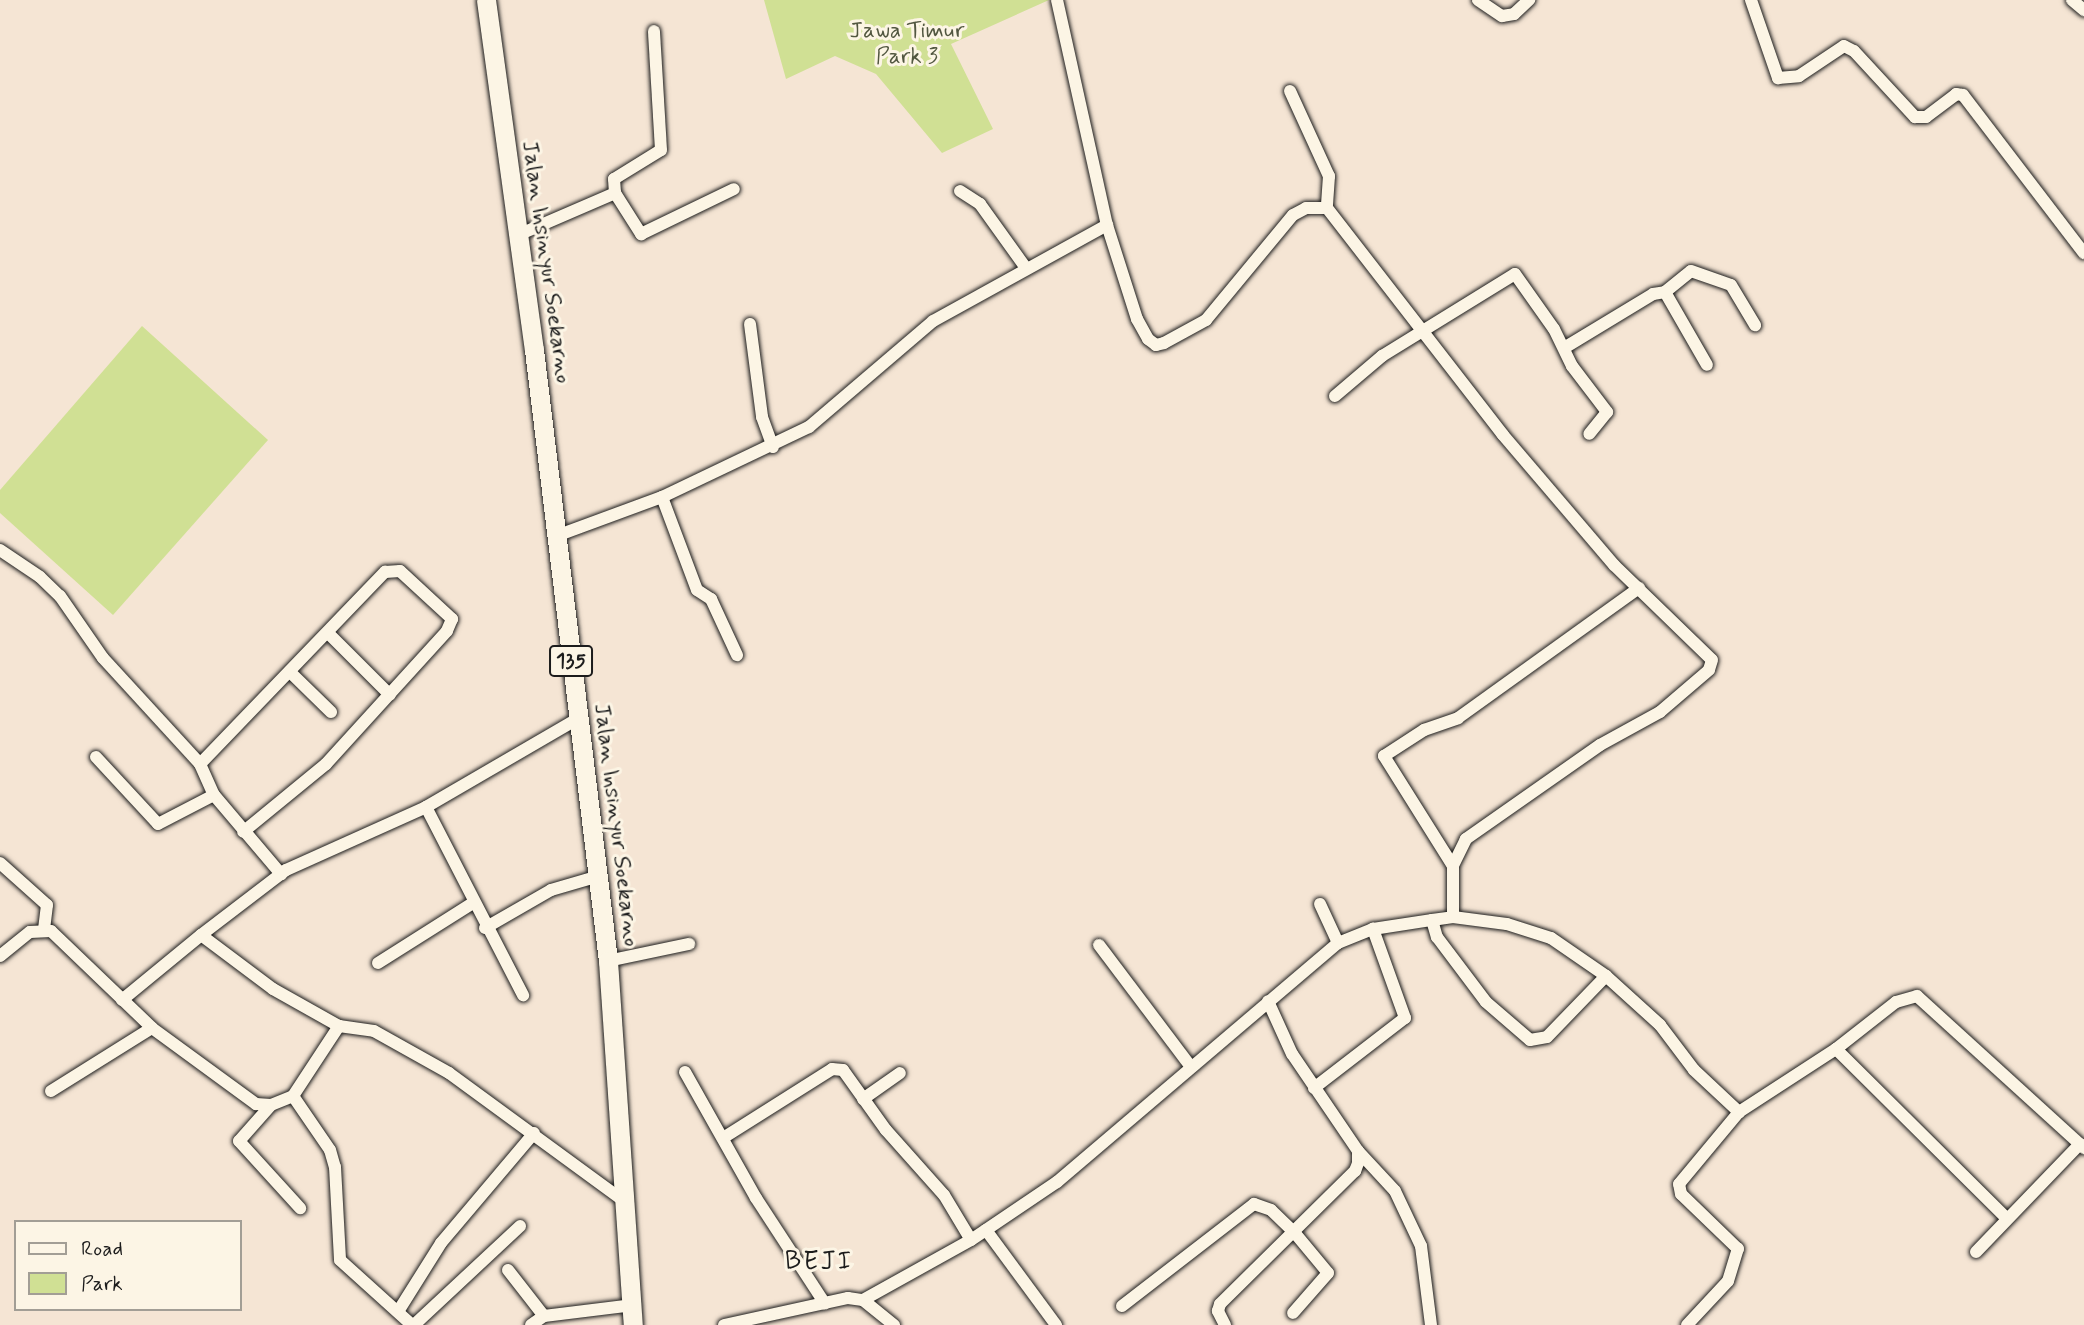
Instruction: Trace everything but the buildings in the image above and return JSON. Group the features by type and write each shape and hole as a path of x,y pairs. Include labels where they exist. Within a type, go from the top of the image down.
{"main road":[{"name":"Jalan Insinyur Soekarno","path":"486,0 599,876 628,1205 634,1325"}],"street":[{"path":"1057,0 1107,225 1137,318 1156,345 1206,320 1293,215 1306,208 1326,208"},
{"path":"1478,0 1502,16 1514,14 1529,0"},
{"path":"1751,0 1778,78 1798,76 1844,46 1854,51 1915,117 1926,117 1956,94 1963,95 2084,253"},
{"path":"2071,0 2084,10"},
{"path":"654,31 663,145 657,154 614,179 615,193 641,234 734,189"},
{"path":"1290,91 1329,176 1326,208 1503,435 1639,588 1709,654 1709,670 1660,712 1600,745 1466,839 1453,866 1453,917"},
{"path":"960,191 979,204 1026,268"},
{"path":"518,235 615,193"},
{"path":"556,536 662,498 773,447 830,412 933,321 1107,225"},
{"path":"1564,348 1659,293 1691,271 1705,272 1727,287 1731,285 1755,325"},
{"path":"1335,396 1382,356 1515,274 1607,412 1589,434"},
{"path":"1659,293 1707,365"},
{"path":"750,324 762,417 773,447"},
{"path":"662,498 697,590 711,599 737,654"},
{"path":"0,550 40,577 60,596 103,658 200,764 214,795 281,874"},
{"path":"200,764 392,568 452,619 447,631 327,764 243,832"},
{"path":"1453,866 1384,757 1424,730 1458,718 1639,588"},
{"path":"329,634 390,695"},
{"path":"291,673 331,712"},
{"path":"122,1000 281,874 426,807 577,719"},
{"path":"96,757 158,824 214,795"},
{"path":"426,807 485,928 523,995"},
{"path":"0,863 47,905 44,930"},
{"path":"485,928 551,890 599,876"},
{"path":"378,963 473,903"},
{"path":"1320,904 1338,943"},
{"path":"724,1325 825,1304 863,1300 971,1240 1057,1182 1338,943 1373,929 1453,917 1507,924 1551,938 1606,976 1660,1025 1693,1070 1739,1112"},
{"path":"1432,920 1437,937 1486,1002 1530,1040 1547,1037 1606,976"},
{"path":"1314,1088 1405,1020 1373,929"},
{"path":"0,956 30,932 44,930 63,939 152,1028 248,1101 271,1105"},
{"path":"201,935 273,989 339,1027 374,1031 449,1073 534,1133 628,1205"},
{"path":"608,961 689,944"},
{"path":"1099,945 1191,1067"},
{"path":"1688,1325 1728,1281 1738,1249 1681,1194 1679,1184 1739,1112 1836,1049 1896,1002 1917,996 2082,1146 2006,1218 1976,1252"},
{"path":"1268,1001 1292,1054 1314,1088 1358,1151 1395,1191 1421,1246 1432,1325"},
{"path":"300,1208 239,1141 271,1105 293,1096 339,1027"},
{"path":"51,1091 152,1028"},
{"path":"1836,1049 2006,1218"},
{"path":"723,1138 832,1069 843,1070 863,1099 933,1181 971,1240"},
{"path":"684,1072 756,1198 825,1304"},
{"path":"863,1099 900,1073"},
{"path":"293,1096 330,1150 335,1167 340,1260 413,1325 520,1226"},
{"path":"399,1310 441,1243 534,1133"},
{"path":"1225,1325 1218,1311 1220,1304 1356,1171 1358,1151"},
{"path":"1122,1307 1254,1204 1271,1210 1294,1232 1328,1273 1293,1312"},
{"path":"986,1230 1056,1325"},
{"path":"508,1270 544,1316"},
{"path":"863,1300 894,1325"},
{"path":"531,1325 544,1316 633,1305"}],"green space":[{"name":"Jawa Timur Park 3","path":"764,0 1049,0 951,44 993,129 942,153 876,74 835,56 786,79"},
{"path":"142,326 268,440 113,615 0,513 0,490"}],"district":[{"name":"BEJI","path":"819,1263"}]}
